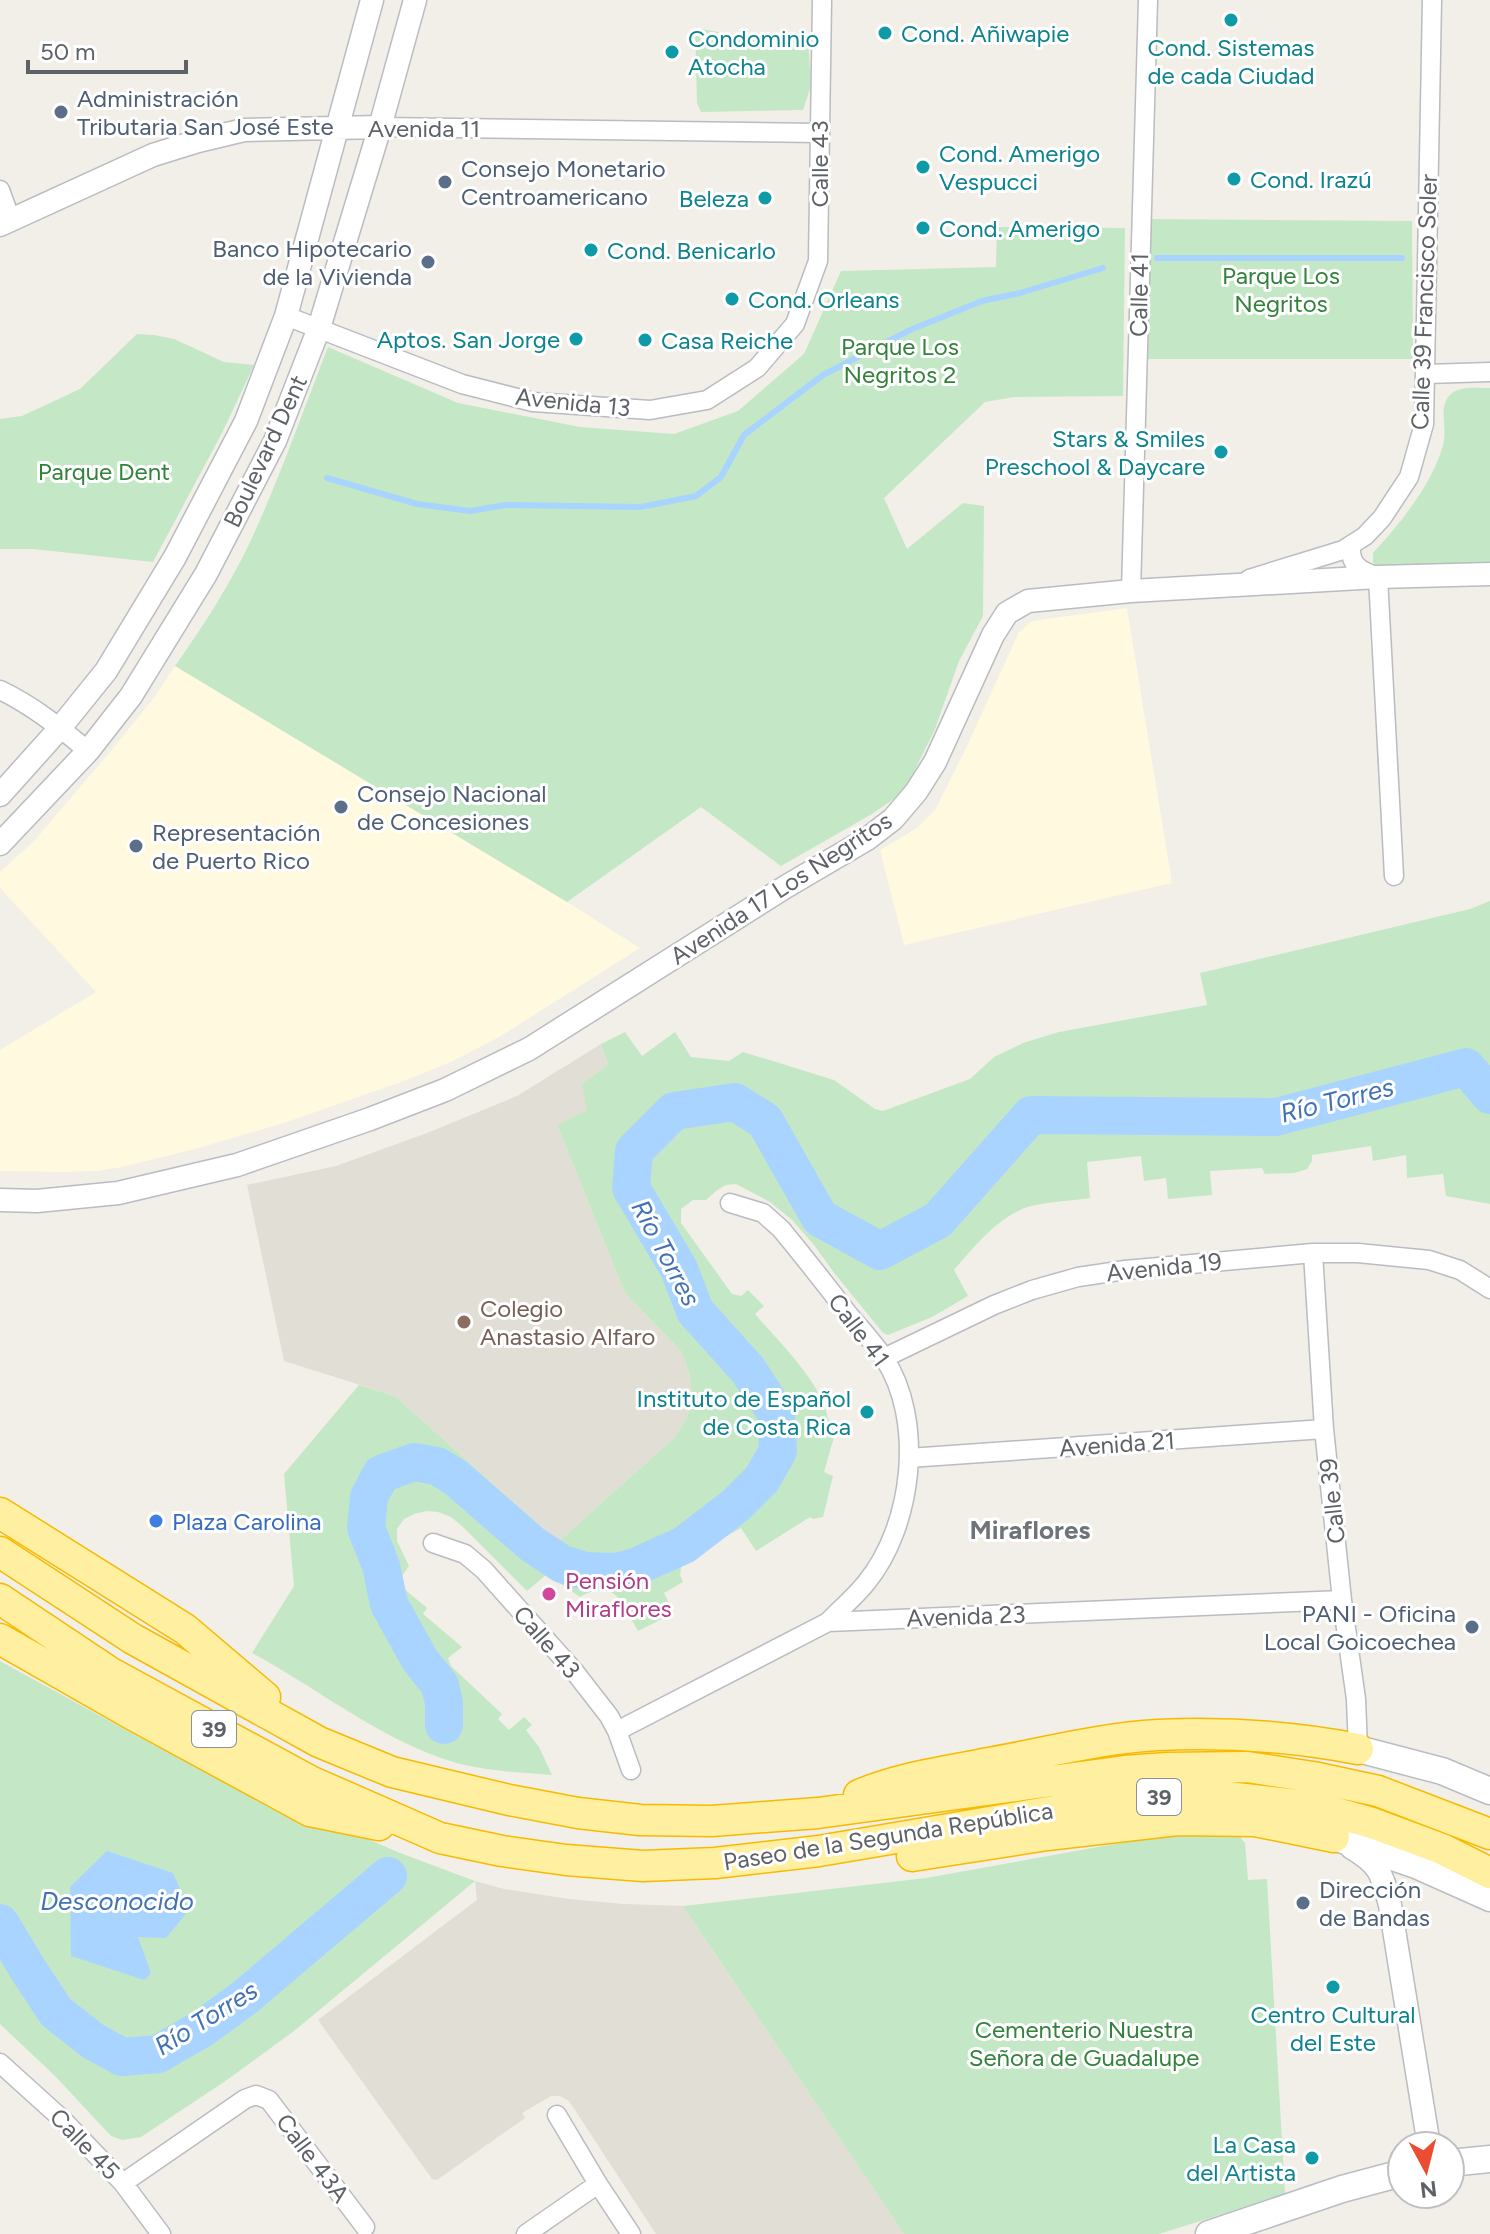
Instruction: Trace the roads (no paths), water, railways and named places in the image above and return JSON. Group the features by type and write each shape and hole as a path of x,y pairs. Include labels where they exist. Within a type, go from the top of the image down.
{"highway":[{"path":"0,1513 185,1629 319,1742"},
{"name":"Paseo de la Segunda República","path":"0,1552 133,1639 319,1742 392,1772 578,1813 640,1820 712,1821 818,1813 1125,1771 1247,1767 1378,1791 1490,1834"},
{"name":"Paseo de la Segunda República","path":"0,1599 111,1673 310,1781 440,1838 502,1851 643,1866 715,1863 819,1851 1090,1805 1151,1797 1218,1796 1315,1807 1372,1823 1442,1849 1490,1873"},
{"path":"0,1639 310,1811 440,1838"},
{"path":"818,1813 899,1780 1155,1735 1235,1734 1309,1740 1358,1749"},
{"path":"819,1851 888,1859 1047,1835 1177,1820 1255,1821 1334,1837"}],"main road":[{"path":"1358,1749 1442,1771 1490,1791"},
{"path":"1334,1837 1416,1865 1490,1898"},
{"path":"1466,2161 1490,2159"},
{"path":"1209,2234 1386,2177"}],"street":[{"name":"Boulevard Dent","path":"0,795 106,671 175,557 246,421 286,316 372,0"},
{"name":"Boulevard Dent","path":"0,844 88,751 131,696 206,574 275,441 319,328 415,0"},
{"name":"Calle 43","path":"795,324 818,261 822,0"},
{"name":"Calle 41","path":"1131,591 1148,0"},
{"name":"Calle 39 Francisco Soler","path":"1227,586 1343,550 1365,536 1382,518 1409,477 1424,424 1427,374 1432,0"},
{"name":"Avenida 11","path":"5,222 153,155 244,130 380,127 819,133"},
{"path":"0,190 5,222"},
{"name":"Avenida 13","path":"286,316 462,384 533,402 650,410 707,400 757,368 795,324"},
{"path":"1427,374 1490,372"},
{"path":"1351,545 1352,562 1360,570 1378,577 1394,876"},
{"path":"175,557 206,574"},
{"name":"Avenida 17 Los Negritos","path":"0,1200 37,1201 118,1193 237,1165 445,1090 529,1049 867,839 893,819 916,792 935,762 993,635 1007,613 1028,601 1131,591 1490,574"},
{"path":"0,690 60,728 88,751"},
{"name":"Calle 41","path":"730,1203 753,1208 773,1220 884,1358 894,1380 907,1426 909,1458 905,1499 893,1538 868,1581 828,1622"},
{"name":"Avenida 19","path":"884,1358 1019,1295 1078,1277 1125,1270 1313,1253 1398,1256 1429,1260 1460,1270 1490,1289"},
{"name":"Calle 39","path":"1313,1253 1324,1429 1356,1699 1358,1749"},
{"name":"Avenida 21","path":"909,1458 1324,1429"},
{"name":"Calle 43","path":"433,1543 465,1554 484,1570 574,1671 617,1731 631,1770"},
{"name":"Avenida 23","path":"617,1731 828,1622 1342,1600"},
{"path":"1334,1837 1367,1857 1381,1872 1390,1905 1426,2130"},
{"name":"Calle 45","path":"0,2063 63,2120 123,2183 161,2234"},
{"name":"Calle 43A","path":"123,2183 245,2099 256,2095 269,2100 365,2227"},
{"path":"557,2115 631,2234"},
{"path":"526,2234 598,2184"}],"water":[{"name":"Desconocido","path":"107,1851 173,1873 189,1910 166,1938 138,1937 151,1973 144,1980 71,1956 70,1887"}],"waterway":[{"path":"1157,258 1402,258"},
{"path":"327,478 417,504 470,511 506,505 641,507 696,496 721,477 744,435 823,375 910,330 982,301 1103,268"},
{"name":"Río Torres","path":"444,1725 440,1685 420,1660 389,1604 381,1566 366,1528 369,1497 381,1474 414,1462 437,1466 455,1477 532,1544 562,1564 585,1571 616,1572 684,1545 736,1505 762,1479 778,1451 776,1413 748,1370 695,1311 679,1269 631,1188 634,1151 674,1111 735,1102 765,1121 820,1218 880,1251 938,1220 1031,1115 1276,1117 1466,1067 1490,1095"},
{"name":"Río Torres","path":"0,1923 56,2012 93,2041 122,2057 158,2054 203,2028 244,1998 388,1876"}],"place":[{"name":"Cond. Sistemas de cada Ciudad","path":"1231,20"},
{"name":"Cond. Añiwapie","path":"885,33"},
{"name":"Condominio Atocha","path":"672,52"},
{"name":"Administración Tributaria San José Este","path":"61,112"},
{"name":"Cond. Amerigo Vespucci","path":"923,167"},
{"name":"Cond. Irazú","path":"1234,179"},
{"name":"Consejo Monetario Centroamericano","path":"445,182"},
{"name":"Beleza","path":"765,198"},
{"name":"Cond. Amerigo","path":"923,228"},
{"name":"Cond. Benicarlo","path":"591,250"},
{"name":"Banco Hipotecario de la Vivienda","path":"428,262"},
{"name":"Cond. Orleans","path":"732,299"},
{"name":"Aptos. San Jorge","path":"576,339"},
{"name":"Casa Reiche","path":"645,340"},
{"name":"Stars & Smiles Preschool & Daycare","path":"1221,452"},
{"name":"Consejo Nacional de Concesiones","path":"341,807"},
{"name":"Representación de Puerto Rico","path":"136,846"},
{"name":"Colegio Anastasio Alfaro","path":"464,1322"},
{"name":"Instituto de Español de Costa Rica","path":"867,1412"},
{"name":"Plaza Carolina","path":"156,1521"},
{"name":"Pensión Miraflores","path":"549,1594"},
{"name":"PANI - Oficina Local Goicoechea","path":"1472,1627"},
{"name":"Dirección de Bandas","path":"1303,1903"},
{"name":"Centro Cultural del Este","path":"1333,1987"},
{"name":"La Casa del Artista","path":"1312,2158"}],"district":[{"name":"Miraflores","path":"1030,1530"}],"park label":[{"name":"Parque Los Negritos","path":"1281,289"},
{"name":"Parque Los Negritos 2","path":"900,360"},
{"name":"Parque Dent","path":"104,471"},
{"name":"Cementerio Nuestra Señora de Guadalupe","path":"1084,2043"}]}
